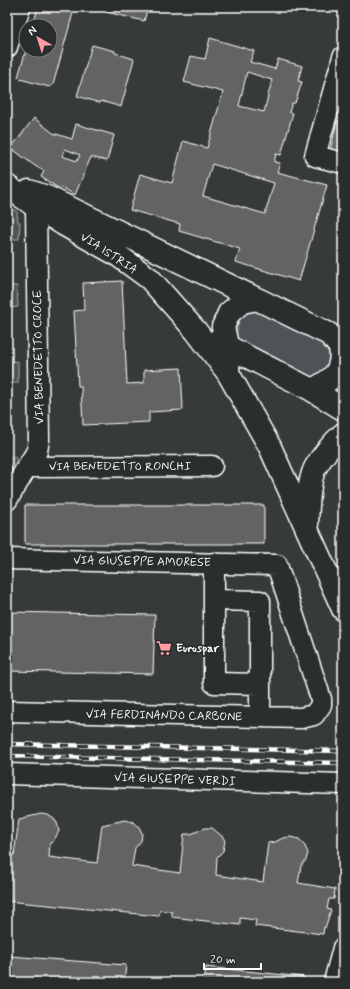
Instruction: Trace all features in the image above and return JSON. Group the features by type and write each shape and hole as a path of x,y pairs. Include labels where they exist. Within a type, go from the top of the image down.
{"main road":[{"name":"VIA ISTRIA","path":"7,185 36,207 116,254 150,279 196,331 228,373 270,448 343,609"},
{"name":"VIA ISTRIA","path":"7,185 47,197 257,299 339,343"},
{"path":"228,373 228,346 224,327 229,313 242,302 257,299"},
{"path":"196,331 312,390 343,409"},
{"path":"312,390 327,382 338,372 342,357 339,343"},
{"path":"307,527 309,493 315,468 334,442 343,434"}],"street":[{"path":"7,47 20,7"},
{"path":"343,57 315,156 343,163"},
{"name":"VIA BENEDETTO CROCE","path":"7,500 28,467 37,450 39,440 36,207"},
{"name":"VIA BENEDETTO RONCHI","path":"28,467 212,466"},
{"name":"VIA GIUSEPPE AMORESE","path":"7,559 277,565 321,699 321,705 318,711"},
{"path":"214,563 214,683 260,684"},
{"path":"214,600 260,601 260,717"},
{"name":"VIA FERDINANDO CARBONE","path":"7,711 301,718 314,715 318,711"},
{"name":"VIA GIUSEPPE VERDI","path":"7,774 343,784"},
{"path":"334,982 343,948"}],"shaded area":[{"path":"7,205 17,212 18,222 20,222 19,239 13,239 12,233 8,232"},
{"path":"9,286 17,286 18,307 9,308"},
{"path":"260,308 326,343 332,353 324,375 309,379 237,339 238,324 245,312"},
{"path":"18,361 18,383 10,383 10,362"},
{"path":"7,457 15,457 17,460 7,475"}],"building":[{"path":"38,7 56,7 73,13 53,85 49,87 20,79 18,77 24,58 58,58 58,18 35,18"},
{"path":"107,7 148,7 144,21 106,12"},
{"path":"210,38 254,51 250,62 275,69 278,59 302,66 298,81 302,82 295,103 292,103 289,112 293,113 281,155 276,154 274,162 280,163 277,172 327,185 299,281 236,262 240,249 179,231 180,224 130,210 140,174 172,183 183,141 207,148 223,92 184,82 191,56 205,59","holes":["247,72 272,80 264,112 239,106","212,164 274,183 265,214 203,196"]},
{"path":"92,45 115,51 115,53 134,59 121,107 101,101 100,103 77,96"},
{"path":"34,118 53,133 72,139 76,124 114,135 107,161 91,157 75,195 61,187 60,189 41,177 44,171 11,148","holes":["65,149 80,155 77,161 62,156"]},
{"path":"337,121 343,122 343,155 330,152"},
{"path":"122,281 127,384 144,383 144,370 181,368 183,410 149,412 149,422 83,425 81,386 78,386 74,311 84,310 83,283"},
{"path":"25,505 264,505 264,544 25,544"},
{"path":"7,612 155,615 153,674 7,671"},
{"path":"41,814 48,815 54,819 57,823 59,831 53,842 50,843 49,857 97,863 102,825 125,820 133,822 139,827 142,833 141,841 135,848 132,866 180,873 184,834 191,834 205,828 212,828 223,837 225,841 223,851 217,857 216,875 263,882 268,843 290,837 299,839 304,844 308,853 306,860 301,866 298,883 335,889 334,899 329,899 327,909 331,910 325,928 324,927 323,934 255,926 256,920 240,918 240,925 172,917 172,912 160,910 159,916 7,901 7,854 14,855 19,819"},
{"path":"10,956 126,965 124,982 8,982"},
{"path":"206,967 304,977 303,982 204,982"}],"railway":[{"path":"7,744 343,751"},
{"path":"7,756 343,763"}],"place":[{"name":"Eurospar","path":"164,648"}]}
